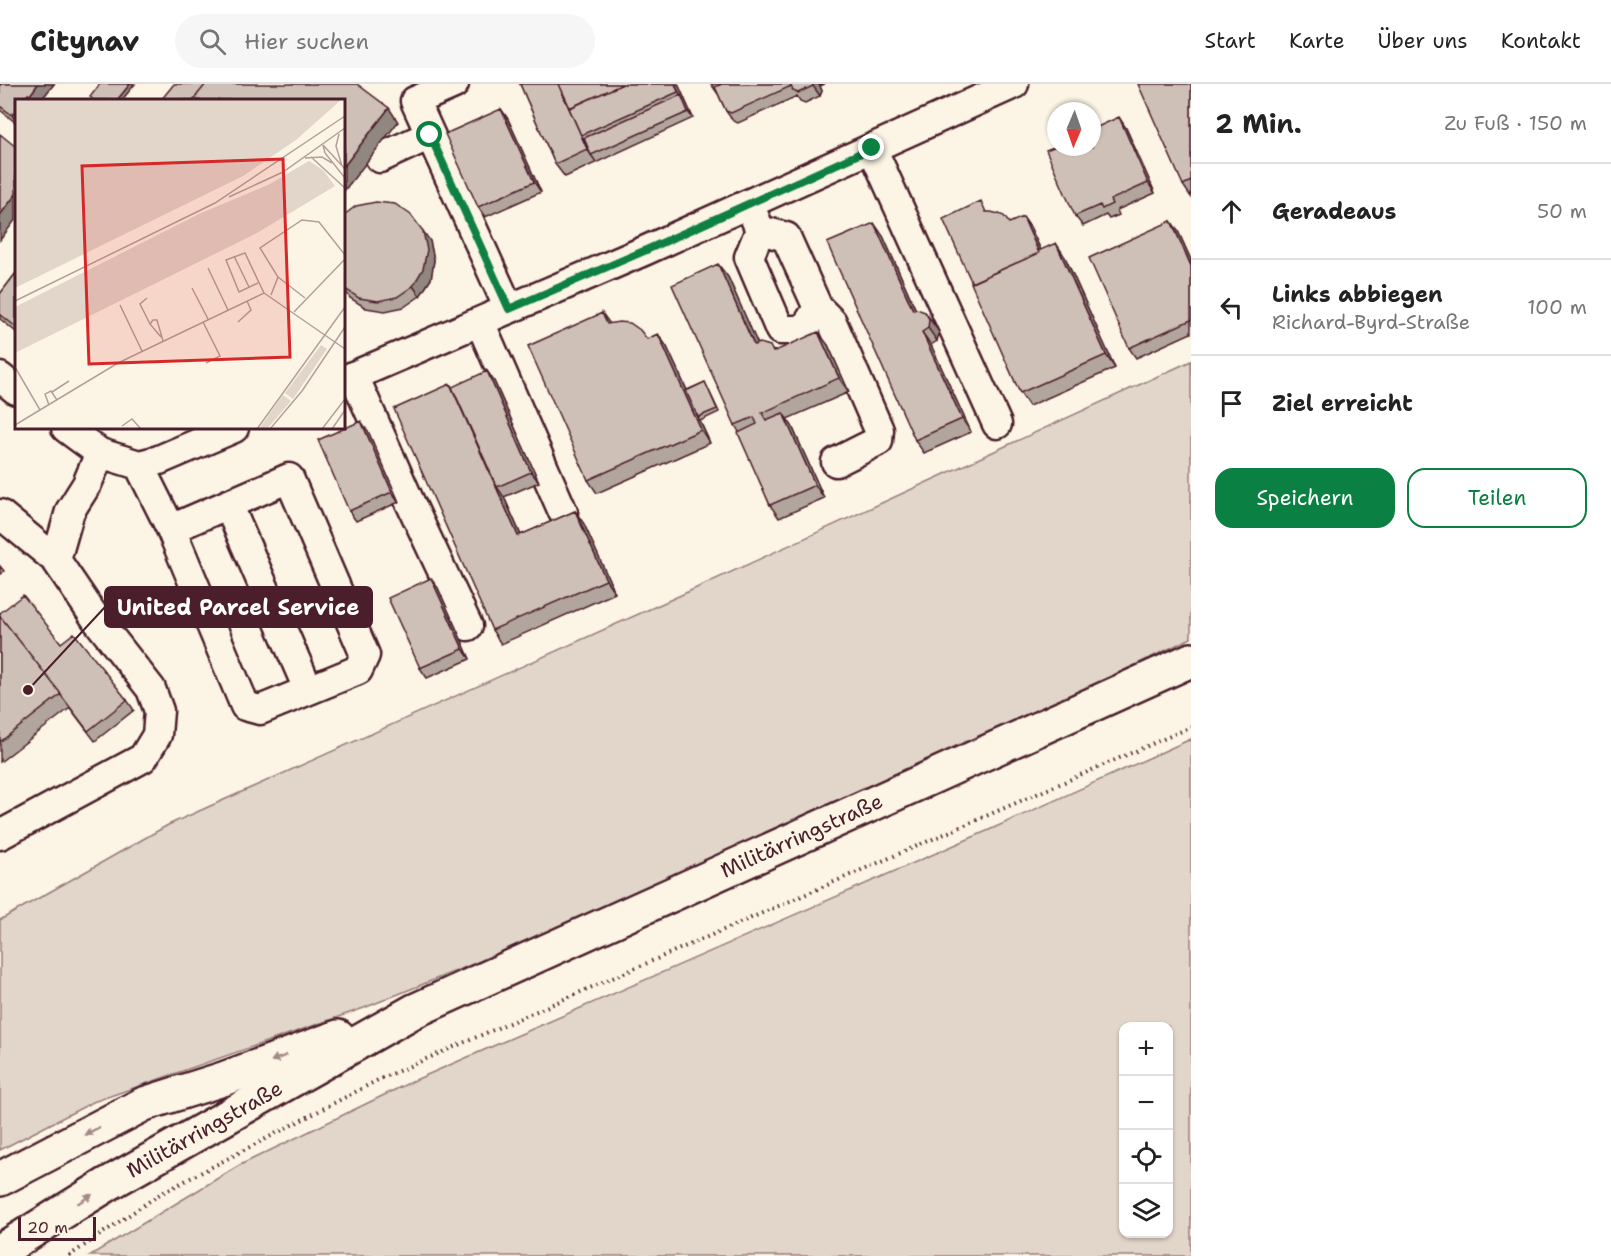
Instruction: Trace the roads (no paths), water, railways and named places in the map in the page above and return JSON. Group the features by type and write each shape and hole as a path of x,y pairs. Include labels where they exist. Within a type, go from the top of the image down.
{"main road":[{"name":"Militärringstraße","path":"0,1251 108,1184 414,1011 1191,660"},
{"name":"Militärringstraße","path":"0,1179 144,1104 223,1079 414,1011"}],"street":[{"path":"453,84 415,101 509,309"},
{"path":"468,626 349,378 644,251 1014,84"},
{"path":"380,158 430,135"},
{"path":"872,148 997,424"},
{"path":"748,204 760,230 748,257 780,330 804,330 818,308"},
{"path":"760,230 786,237 818,308 832,322 879,430 878,441 836,462"},
{"path":"480,322 563,512"},
{"path":"0,377 15,389"},
{"path":"67,429 100,453 140,465 159,460 232,429"},
{"path":"56,560 70,511 86,486 100,453"},
{"path":"140,465 171,528 245,706 260,710 358,670 365,656 289,478 171,528"},
{"path":"228,504 308,689"},
{"path":"0,514 56,560 96,619 151,689 159,711 157,735 144,758 0,835"}],"place":[{"name":"United Parcel Service","path":"28,690"}]}
